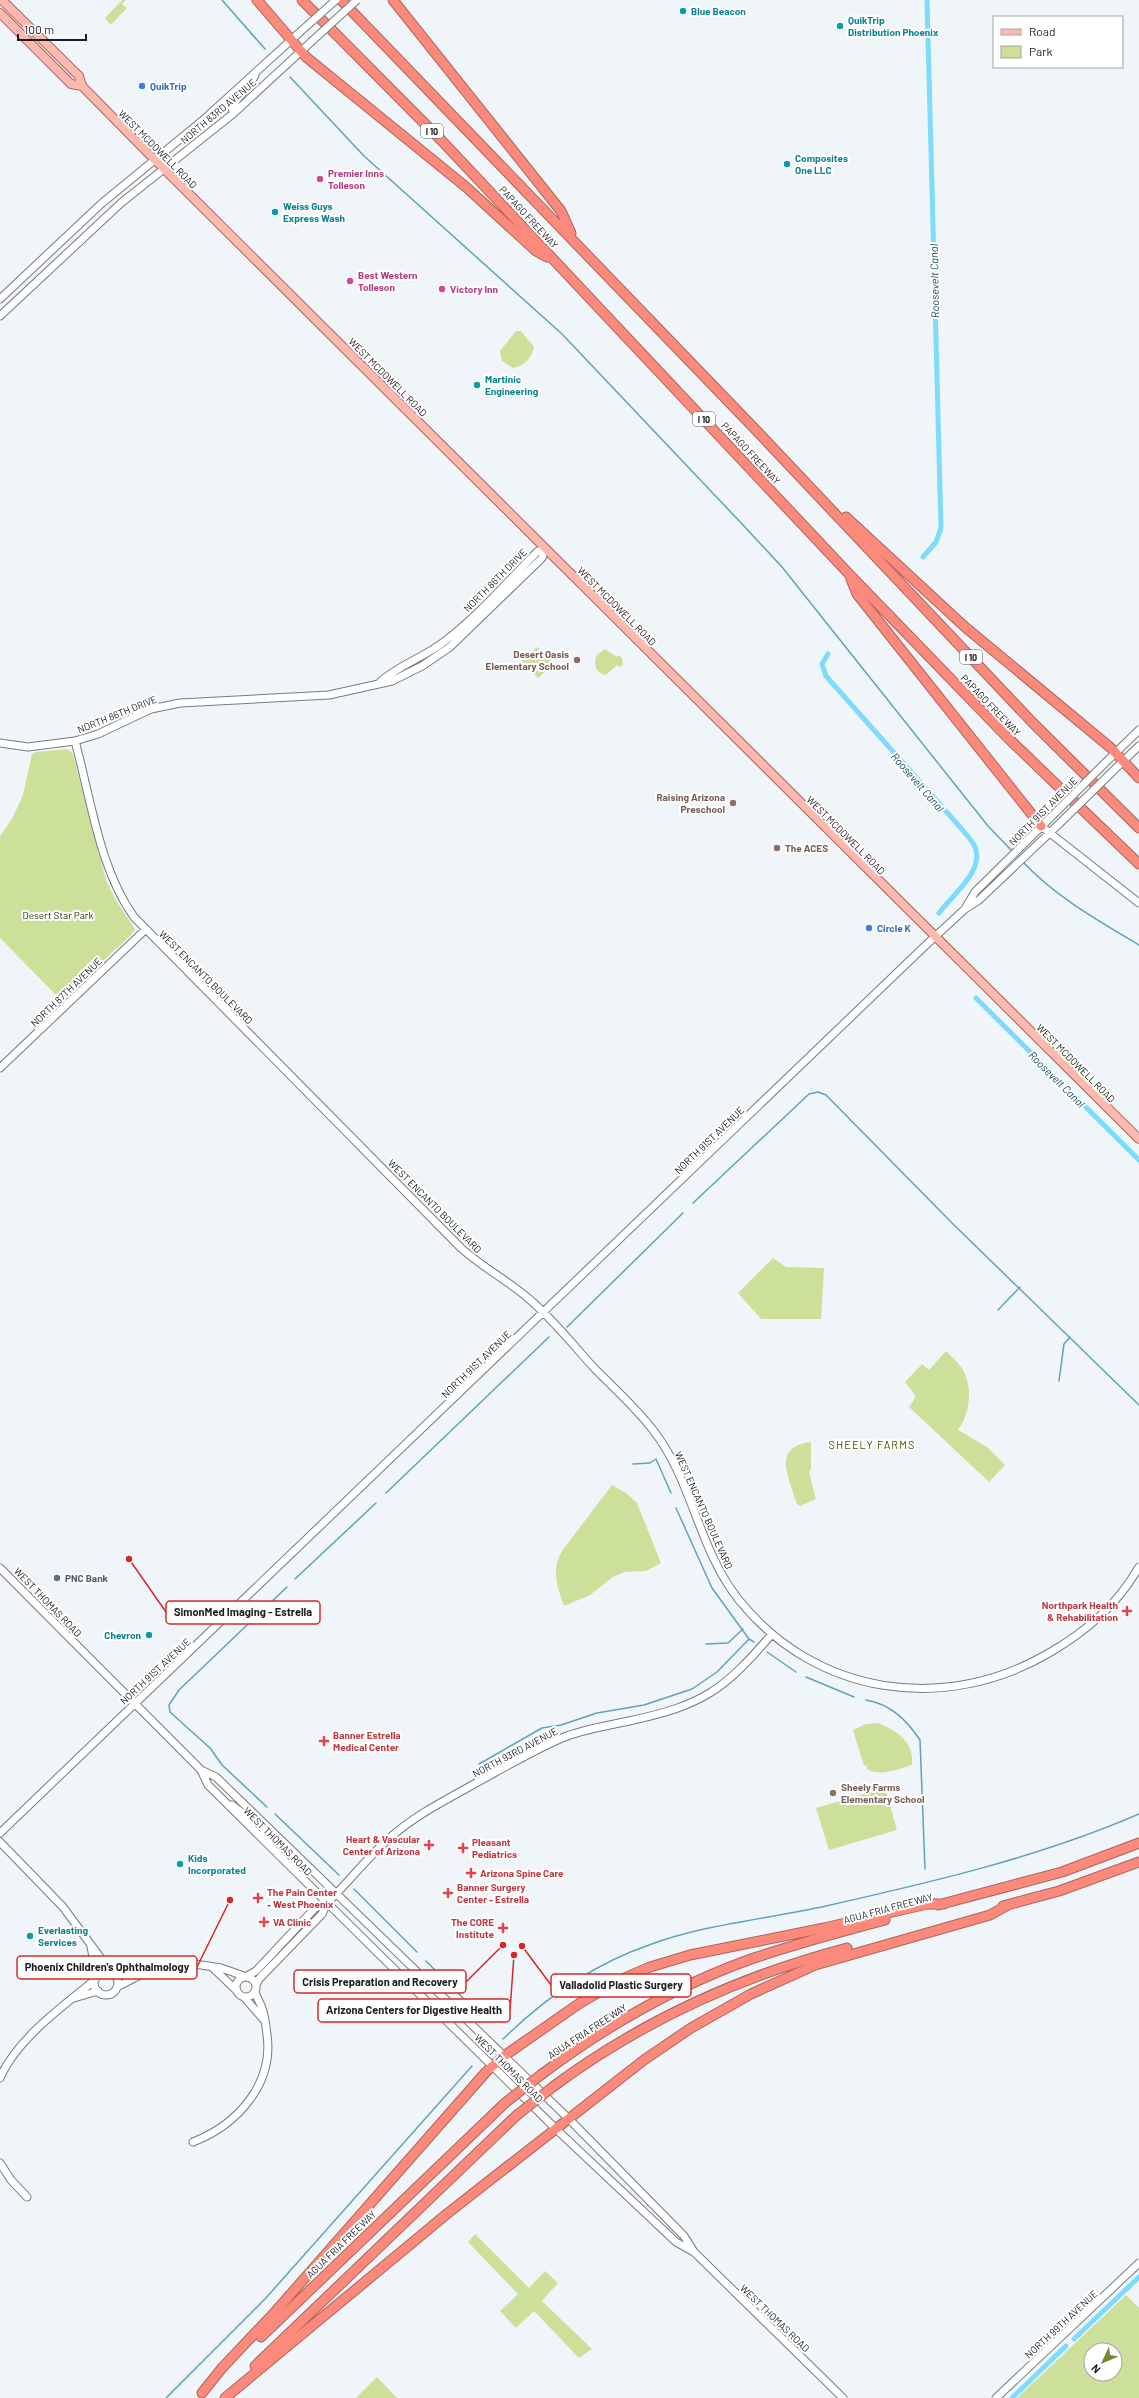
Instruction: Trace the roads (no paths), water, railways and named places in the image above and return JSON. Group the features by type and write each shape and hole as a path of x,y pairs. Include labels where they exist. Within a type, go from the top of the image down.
{"highway":[{"path":"257,0 301,52 466,186 536,251 558,264"},
{"name":"PAPAGO FREEWAY","path":"302,0 388,85 849,574 1009,739 1139,864"},
{"name":"PAPAGO FREEWAY","path":"341,0 806,482 1032,722 1139,828"},
{"path":"393,0 562,211 574,240"},
{"path":"806,482 871,538 965,627 1116,752 1139,778"},
{"path":"849,574 857,594 1041,826"},
{"name":"AGUA FRIA FREEWAY","path":"199,2396 505,2103 576,2049 635,2013 721,1971 784,1948 1062,1872 1139,1843"},
{"path":"223,2398 517,2115 554,2086 601,2053 645,2026 731,1985 814,1957 1059,1890 1139,1862"},
{"path":"199,2396 222,2368 275,2312 492,2066 504,2056 601,1991 650,1967 683,1957 824,1928 927,1904 944,1904"},
{"path":"223,2398 433,2225 669,2042 729,2006 769,1985 834,1958 990,1914 1008,1904"}],"main road":[{"name":"WEST MCDOWELL ROAD","path":"2,0 79,76 82,86 154,160 934,937 1139,1139"},
{"name":"NORTH 83RD AVENUE","path":"0,299 92,213 256,73 336,0"},
{"name":"NORTH 83RD AVENUE","path":"0,316 121,203 234,113 357,0"},
{"name":"WEST MCDOWELL ROAD","path":"0,13 72,84 82,86"},
{"path":"234,113 232,109 234,103 251,84 256,73"},
{"path":"24,277 32,286"},
{"name":"NORTH 86TH DRIVE","path":"76,741 98,734 139,714 172,704 329,695 380,682 389,674 453,639 542,558 545,549"},
{"name":"NORTH 91ST AVENUE","path":"965,909 975,892 1139,730"},
{"path":"0,743 28,747 76,741"},
{"name":"WEST ENCANTO BOULEVARD","path":"76,741 110,873 126,905 145,930 461,1248 477,1262 522,1293 641,1416 660,1440 681,1477 708,1549 722,1575 744,1606 772,1634 807,1659 844,1676 897,1688 934,1689 964,1686 1005,1675 1081,1634 1107,1611 1139,1567"},
{"name":"NORTH 91ST AVENUE","path":"0,1833 934,937 965,909 979,900 1139,746"},
{"path":"1041,826 1049,834 1139,903"},
{"name":"NORTH 87TH AVENUE","path":"0,1068 145,930"},
{"name":"WEST THOMAS ROAD","path":"0,1568 200,1770 208,1785 224,1802 556,2129 676,2242 694,2252"},
{"name":"NORTH 93RD AVENUE","path":"256,1988 258,1979 322,1914 327,1903 391,1836 426,1812 537,1750 564,1737 653,1716 700,1699 723,1685 738,1672 772,1634"},
{"name":"WEST THOMAS ROAD","path":"200,1770 216,1777 569,2119 684,2236 694,2252 843,2398"},
{"path":"224,1802 237,1808 251,1820 256,1822 260,1820 263,1832 273,1850"},
{"path":"0,1842 63,1907 91,1947 113,1973 118,1981 118,1987"},
{"name":"NORTH 93RD AVENUE","path":"243,1976 253,1974 315,1908 327,1903"},
{"path":"276,1961 275,1957 294,1930"},
{"path":"91,1947 98,1991"},
{"path":"0,2078 15,2054 54,2014 103,1971 113,1973 148,1971 180,1964 197,1964 213,1968 222,1968 253,1979 262,2009 268,2040 267,2062 258,2089 224,2126 208,2136 193,2142"},
{"path":"213,1968 235,1989 238,1994 244,1997 264,2020"},
{"path":"400,1974 413,1969"},
{"path":"74,1998 98,1991 104,1994 110,1994 118,1987 148,1971"},
{"path":"235,1989 238,1979 243,1976"},
{"path":"244,1997 251,1996 256,1988"},
{"path":"0,2163 11,2180 27,2197"},
{"name":"NORTH 99TH AVENUE","path":"996,2398 1139,2263"}],"waterway":[{"path":"222,0 265,49"},
{"name":"Roosevelt Canal","path":"923,557 936,542 941,528 927,0"},
{"path":"290,77 364,156 562,334 743,525 782,567 988,826 1013,852"},
{"name":"Roosevelt Canal","path":"828,654 822,664 826,676 960,827 975,847 977,856 971,874 939,913"},
{"path":"1023,862 1036,875 1063,897 1139,945"},
{"name":"Roosevelt Canal","path":"976,998 1139,1160"},
{"path":"693,1203 809,1094 818,1092 826,1095 953,1224 1139,1405"},
{"path":"567,1327 683,1213"},
{"path":"998,1310 1020,1287"},
{"path":"386,1493 549,1337"},
{"path":"1059,1381 1064,1344 1070,1337"},
{"path":"633,1464 650,1463 656,1459 671,1493"},
{"path":"295,1579 376,1503"},
{"path":"676,1508 712,1588 749,1639 754,1642"},
{"path":"267,1807 222,1765 210,1748 170,1712 169,1705 179,1690 287,1587"},
{"path":"706,1644 728,1643 743,1629"},
{"path":"479,1764 542,1728 561,1725 597,1713 644,1705 692,1689 717,1672 749,1639"},
{"path":"767,1652 796,1672"},
{"path":"806,1677 854,1697"},
{"path":"866,1700 883,1705 897,1714 909,1725 920,1740 925,1869"},
{"path":"275,1814 339,1875"},
{"path":"503,2039 535,2010 571,1984 609,1962 649,1945 714,1927 804,1911 946,1878 1024,1856 1139,1814"},
{"path":"354,1889 417,1952"},
{"path":"426,1961 483,2018 489,2020"},
{"path":"166,2398 265,2299 472,2066"},
{"path":"1074,2339 1139,2277"},
{"path":"1012,2398 1066,2346"}],"place":[{"name":"Blue Beacon","path":"683,11"},
{"name":"QuikTrip Distribution Phoenix","path":"840,26"},
{"name":"QuikTrip","path":"142,86"},
{"name":"Composites One LLC","path":"787,164"},
{"name":"Premier Inns Tolleson","path":"320,179"},
{"name":"Weiss Guys Express Wash","path":"275,212"},
{"name":"Best Western Tolleson","path":"350,281"},
{"name":"Victory Inn","path":"442,289"},
{"name":"Martinic Engineering","path":"477,385"},
{"name":"Desert Oasis Elementary School","path":"577,660"},
{"name":"Raising Arizona Preschool","path":"733,803"},
{"name":"The ACES","path":"777,848"},
{"name":"Circle K","path":"869,928"},
{"name":"SimonMed Imaging - Estrella","path":"129,1559"},
{"name":"PNC Bank","path":"57,1578"},
{"name":"Northpark Health & Rehabilitation","path":"1127,1611"},
{"name":"Chevron","path":"149,1635"},
{"name":"Banner Estrella Medical Center","path":"324,1741"},
{"name":"Sheely Farms Elementary School","path":"833,1793"},
{"name":"Heart & Vascular Center of Arizona","path":"429,1845"},
{"name":"Pleasant Pediatrics","path":"463,1848"},
{"name":"Kids Incorporated","path":"180,1864"},
{"name":"Arizona Spine Care","path":"471,1873"},
{"name":"Banner Surgery Center - Estrella","path":"448,1893"},
{"name":"The Pain Center - West Phoenix","path":"258,1898"},
{"name":"Phoenix Children's Ophthalmology","path":"230,1900"},
{"name":"VA Clinic","path":"264,1922"},
{"name":"The CORE Institute","path":"503,1928"},
{"name":"Everlasting Services","path":"30,1936"},
{"name":"Crisis Preparation and Recovery","path":"503,1945"},
{"name":"Valladolid Plastic Surgery","path":"522,1946"},
{"name":"Arizona Centers for Digestive Health","path":"514,1955"}],"district":[{"name":"SHEELY FARMS","path":"872,1444"}],"park label":[{"name":"Desert Star Park","path":"58,915"}]}
